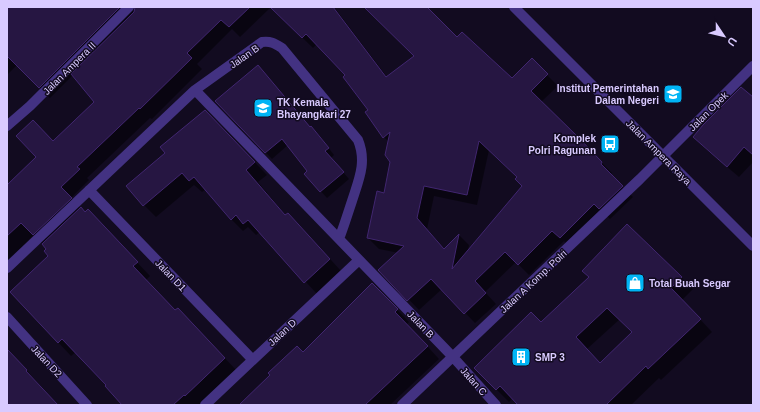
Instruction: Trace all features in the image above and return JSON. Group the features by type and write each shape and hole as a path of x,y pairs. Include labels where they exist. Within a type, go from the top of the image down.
{"street":[{"name":"Jalan Ampera II","path":"7,126 30,106 128,7"},
{"name":"Jalan Ampera Raya","path":"514,7 753,246"},
{"name":"Jalan B","path":"339,239 361,174 362,156 358,140 282,48 268,41 262,42 195,90 453,357"},
{"name":"Jalan Opek","path":"663,156 753,66"},
{"path":"7,268 195,90"},
{"name":"Jalan A Komp. Polri","path":"402,405 663,156"},
{"name":"Jalan D1","path":"89,190 253,360"},
{"name":"Jalan D","path":"204,405 359,260"},
{"name":"Jalan D2","path":"7,317 87,405"},
{"name":"Jalan C","path":"453,357 496,405"}],"building":[{"path":"7,7 120,7 39,88 7,56"},
{"path":"135,7 250,7 229,27 221,20 187,53 192,58 140,109 139,108 77,167 80,169 61,187 72,198 33,235 21,223 7,236 7,185 36,157 16,136 33,120 53,141 94,102 71,74 134,12"},
{"path":"270,7 333,7 386,77 414,56 364,7 427,7 457,37 462,32 512,78 532,58 548,74 531,91 577,136 602,162 601,164 623,186 599,209 594,204 560,238 552,231 518,265 505,252 475,281 486,293 464,314 431,279 407,301 378,270 404,246 367,238 377,191 384,193 390,162 385,155 390,132 383,138 365,112 368,110 343,77 345,75 306,34 302,38","holes":["479,141 517,177 515,179 522,186 452,269 459,234 444,249 417,218 424,186 467,195"]},
{"path":"258,65 329,148 325,151 344,172 320,192 304,174 307,171 282,139 265,153 215,101"},
{"path":"741,87 753,97 753,155 744,147 727,167 693,137"},
{"path":"205,110 255,162 246,170 285,215 288,213 330,259 304,283 248,220 243,224 236,215 231,220 194,177 189,181 182,173 143,206 126,186 165,153 160,147"},
{"path":"81,207 85,212 88,209 138,262 133,266 175,310 178,308 225,358 185,396 184,395 173,405 122,405 105,386 106,385 62,339 58,343 10,292 48,256 44,251 46,249 42,244"},
{"path":"627,224 682,277 671,288 701,319 648,369 646,366 606,405 518,405 500,386 496,390 474,368 531,312 541,322 589,277 582,271","holes":["607,308 632,332 600,363 576,337"]},
{"path":"372,283 398,309 395,312 428,346 365,405 239,405 270,375 268,373 297,346 303,352"},
{"path":"7,349 27,370 26,371 58,405 7,405"}],"place":[{"name":"Institut Pemerintahan Dalam Negeri","path":"673,94"},
{"name":"TK Kemala Bhayangkari 27","path":"263,108"},
{"name":"Komplek Polri Ragunan","path":"610,144"},
{"name":"Total Buah Segar","path":"635,283"},
{"name":"SMP 3","path":"521,357"}]}
